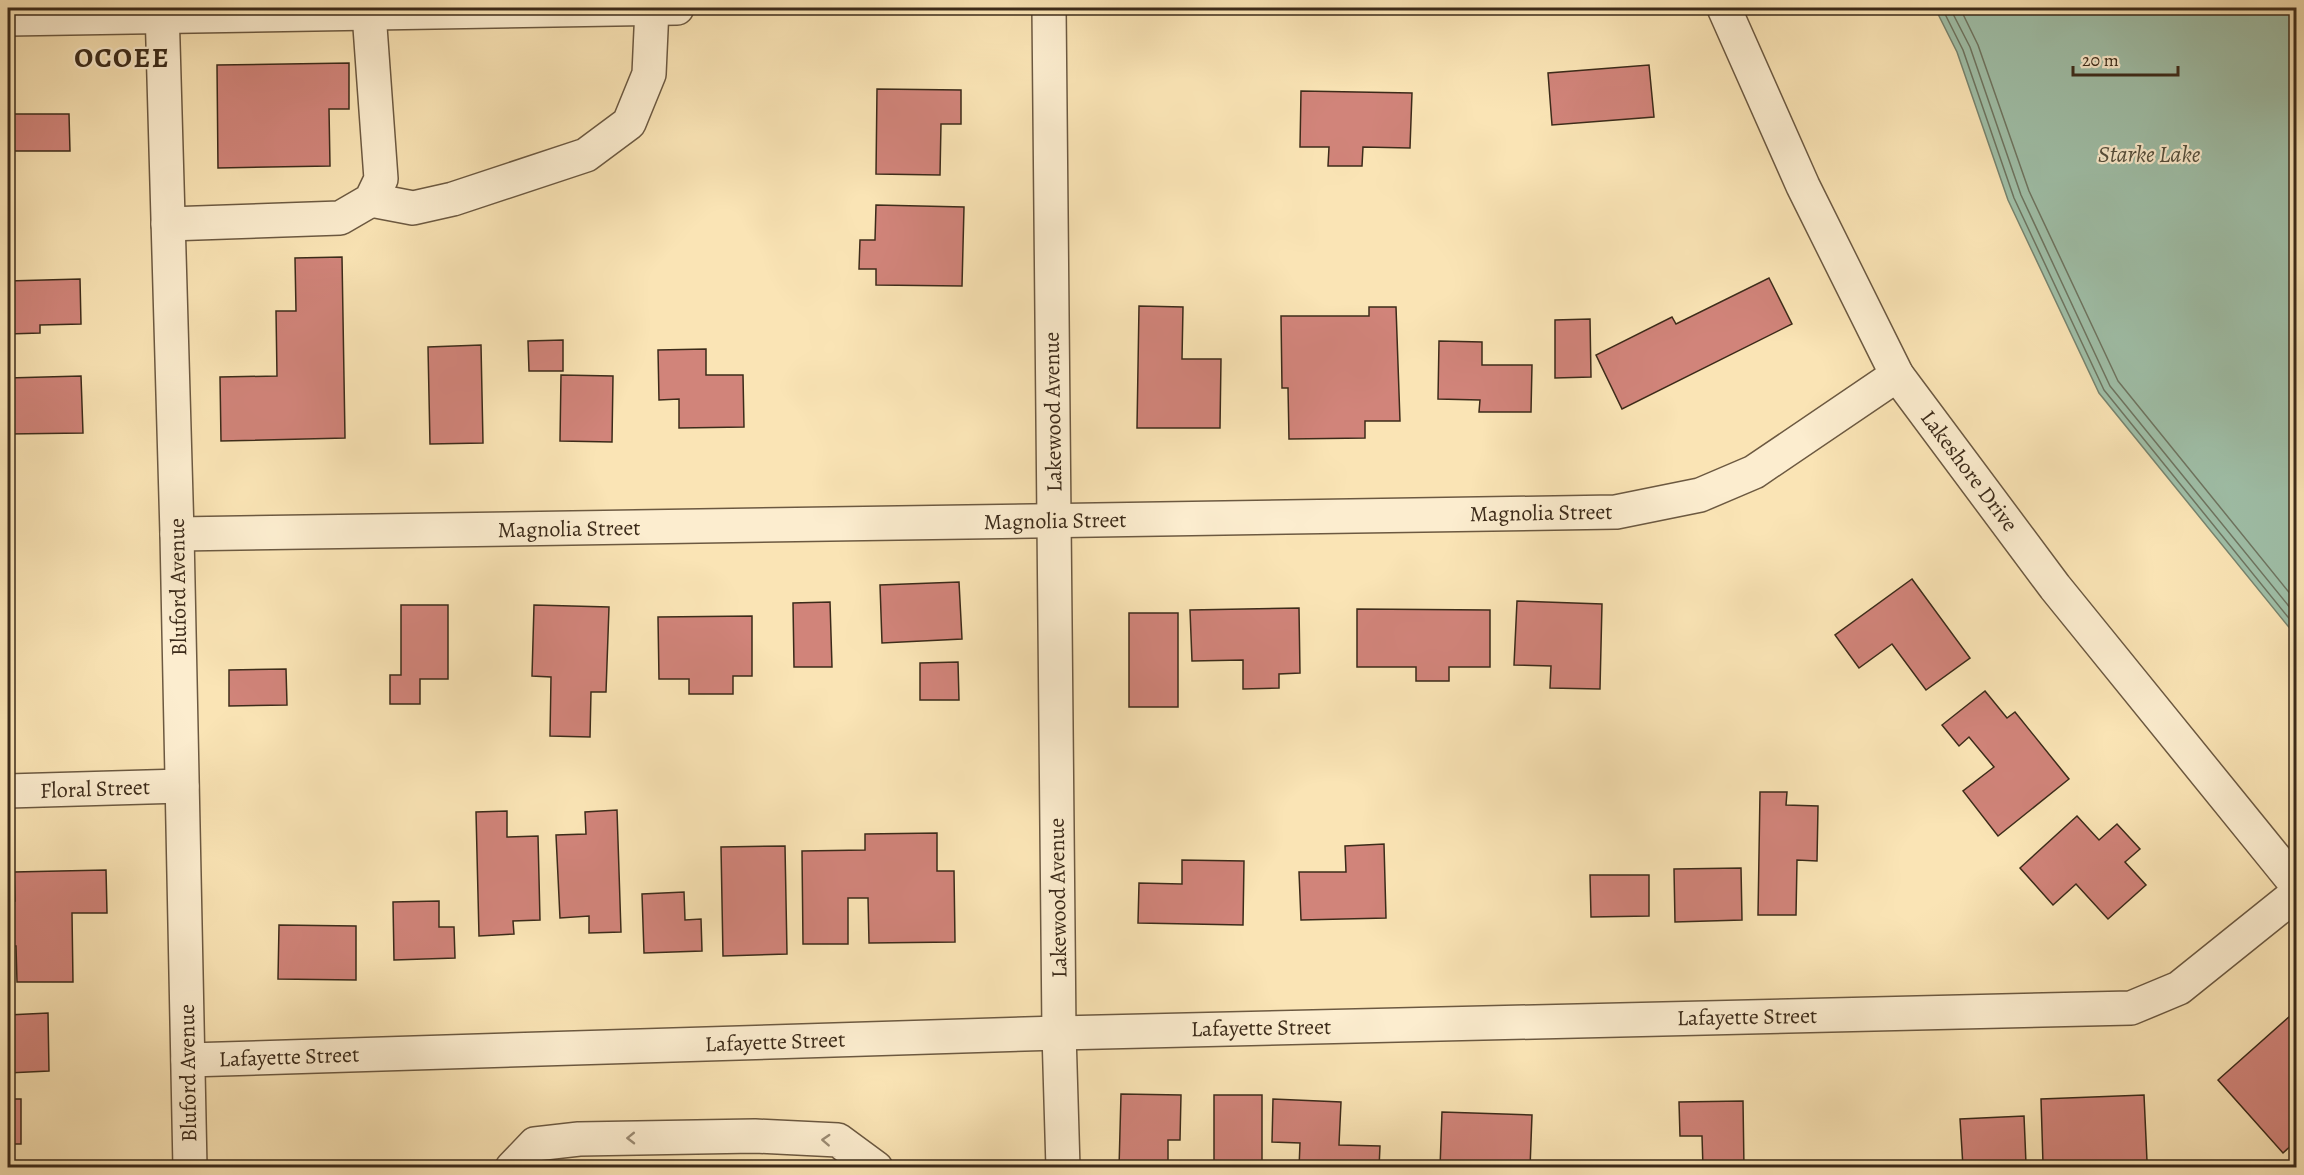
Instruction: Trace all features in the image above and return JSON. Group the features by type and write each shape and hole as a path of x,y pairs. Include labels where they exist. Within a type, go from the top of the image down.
{"street":[{"path":"371,200 413,208 453,199 586,155 629,123 649,74 652,8"},
{"path":"8,19 162,11 369,13 677,8"},
{"name":"Lakewood Avenue","path":"1049,8 1059,1033 1063,1167"},
{"name":"Lakeshore Drive","path":"1724,8 1803,186 1897,375 2055,587 2296,884"},
{"name":"Bluford Avenue","path":"162,11 177,534 190,1167"},
{"path":"168,224 340,218 371,200 381,179 369,13"},
{"name":"Magnolia Street","path":"177,534 1616,512 1700,495 1754,472 1897,375"},
{"name":"Floral Street","path":"8,791 182,786"},
{"name":"Lafayette Street","path":"188,1060 1059,1033 2131,1008 2179,988 2296,894"},
{"path":"512,1167 535,1144 579,1139 755,1136 838,1140 876,1167"}],"water":[{"name":"Starke Lake","path":"1935,8 2296,8 2296,636 2099,393 2008,200 1957,52"}],"building":[{"path":"349,63 349,109 329,109 330,166 218,168 217,65"},
{"path":"1649,65 1654,117 1552,125 1548,73"},
{"path":"877,89 961,90 961,124 941,124 940,175 876,174"},
{"path":"1301,91 1412,93 1410,148 1363,147 1362,166 1328,166 1329,147 1300,147"},
{"path":"8,114 69,114 70,151 8,151"},
{"path":"876,205 964,207 962,286 876,285 876,269 859,269 860,240 875,240"},
{"path":"342,257 345,438 221,441 220,377 277,376 276,311 296,311 295,258"},
{"path":"1769,278 1792,324 1622,409 1596,355 1672,317 1676,324"},
{"path":"80,279 81,324 40,325 40,333 8,334 8,281"},
{"path":"1139,306 1183,307 1182,359 1221,359 1220,428 1137,428"},
{"path":"1369,307 1396,307 1400,421 1365,421 1365,438 1289,439 1288,388 1282,388 1281,316 1369,316"},
{"path":"1590,319 1591,377 1555,378 1555,320"},
{"path":"563,340 563,371 529,371 528,341"},
{"path":"1439,341 1482,342 1482,365 1532,365 1531,412 1479,412 1480,400 1438,399"},
{"path":"481,345 483,443 430,444 428,347"},
{"path":"706,349 706,375 743,375 744,427 679,428 679,399 659,400 658,350"},
{"path":"561,375 613,376 612,442 560,441"},
{"path":"81,376 83,433 8,434 8,378"},
{"path":"1912,579 1970,658 1926,690 1892,644 1859,668 1835,635"},
{"path":"959,582 962,639 882,643 880,585"},
{"path":"1517,601 1602,604 1600,689 1550,688 1551,666 1514,665"},
{"path":"830,602 832,667 794,667 793,603"},
{"path":"401,605 448,605 448,679 420,679 420,704 390,704 390,675 401,675"},
{"path":"534,605 609,607 606,692 591,692 590,737 550,736 551,677 532,676"},
{"path":"1299,608 1300,673 1279,674 1279,688 1243,689 1243,660 1192,661 1190,610"},
{"path":"1357,609 1490,610 1490,667 1449,667 1449,681 1416,681 1416,667 1357,667"},
{"path":"1129,613 1178,613 1178,707 1129,707"},
{"path":"752,616 752,676 733,676 733,694 689,694 689,679 659,679 658,617"},
{"path":"958,662 959,700 920,700 920,663"},
{"path":"286,669 287,705 229,706 229,670"},
{"path":"1985,691 2007,718 2015,712 2069,779 1998,836 1963,791 1994,767 1969,737 1959,746 1942,725"},
{"path":"1760,792 1787,792 1786,805 1818,806 1817,861 1797,860 1796,915 1758,915"},
{"path":"617,810 621,932 589,933 589,916 560,918 556,835 586,834 585,812"},
{"path":"507,811 507,837 538,836 540,920 513,921 514,934 479,936 476,812"},
{"path":"2077,816 2099,840 2117,824 2140,849 2125,862 2146,885 2108,919 2076,884 2053,905 2020,868"},
{"path":"937,833 937,871 954,871 955,942 869,943 868,898 848,898 848,944 803,944 802,851 865,850 865,834"},
{"path":"1384,844 1386,918 1301,920 1299,872 1346,872 1345,846"},
{"path":"785,846 787,954 723,956 721,847"},
{"path":"1182,860 1244,861 1243,925 1138,923 1139,883 1182,884"},
{"path":"1741,868 1742,920 1675,922 1674,869"},
{"path":"106,870 107,913 72,913 73,982 17,982 16,946 8,946 8,901 15,901 14,872"},
{"path":"1590,875 1649,875 1649,916 1591,917"},
{"path":"684,892 685,920 701,919 702,951 644,953 642,894"},
{"path":"439,901 439,927 454,927 455,958 394,960 393,902"},
{"path":"279,925 356,926 356,980 278,979"},
{"path":"48,1013 49,1071 8,1073 8,1015"},
{"path":"2290,1016 2296,1023 2296,1141 2283,1153 2218,1080"},
{"path":"1121,1094 1181,1095 1180,1140 1168,1140 1168,1168 1119,1168"},
{"path":"1214,1095 1262,1095 1262,1168 1214,1168"},
{"path":"2144,1095 2147,1161 2043,1164 2041,1099"},
{"path":"8,1099 21,1099 21,1144 8,1144"},
{"path":"1273,1099 1341,1102 1339,1145 1380,1146 1379,1168 1299,1168 1300,1143 1272,1142"},
{"path":"1743,1101 1744,1168 1703,1168 1702,1136 1680,1136 1679,1102"},
{"path":"1442,1112 1532,1115 1530,1168 1440,1168"},
{"path":"2024,1116 2026,1164 1963,1167 1960,1119"}],"district":[{"name":"OCOEE","path":"122,58"}]}
